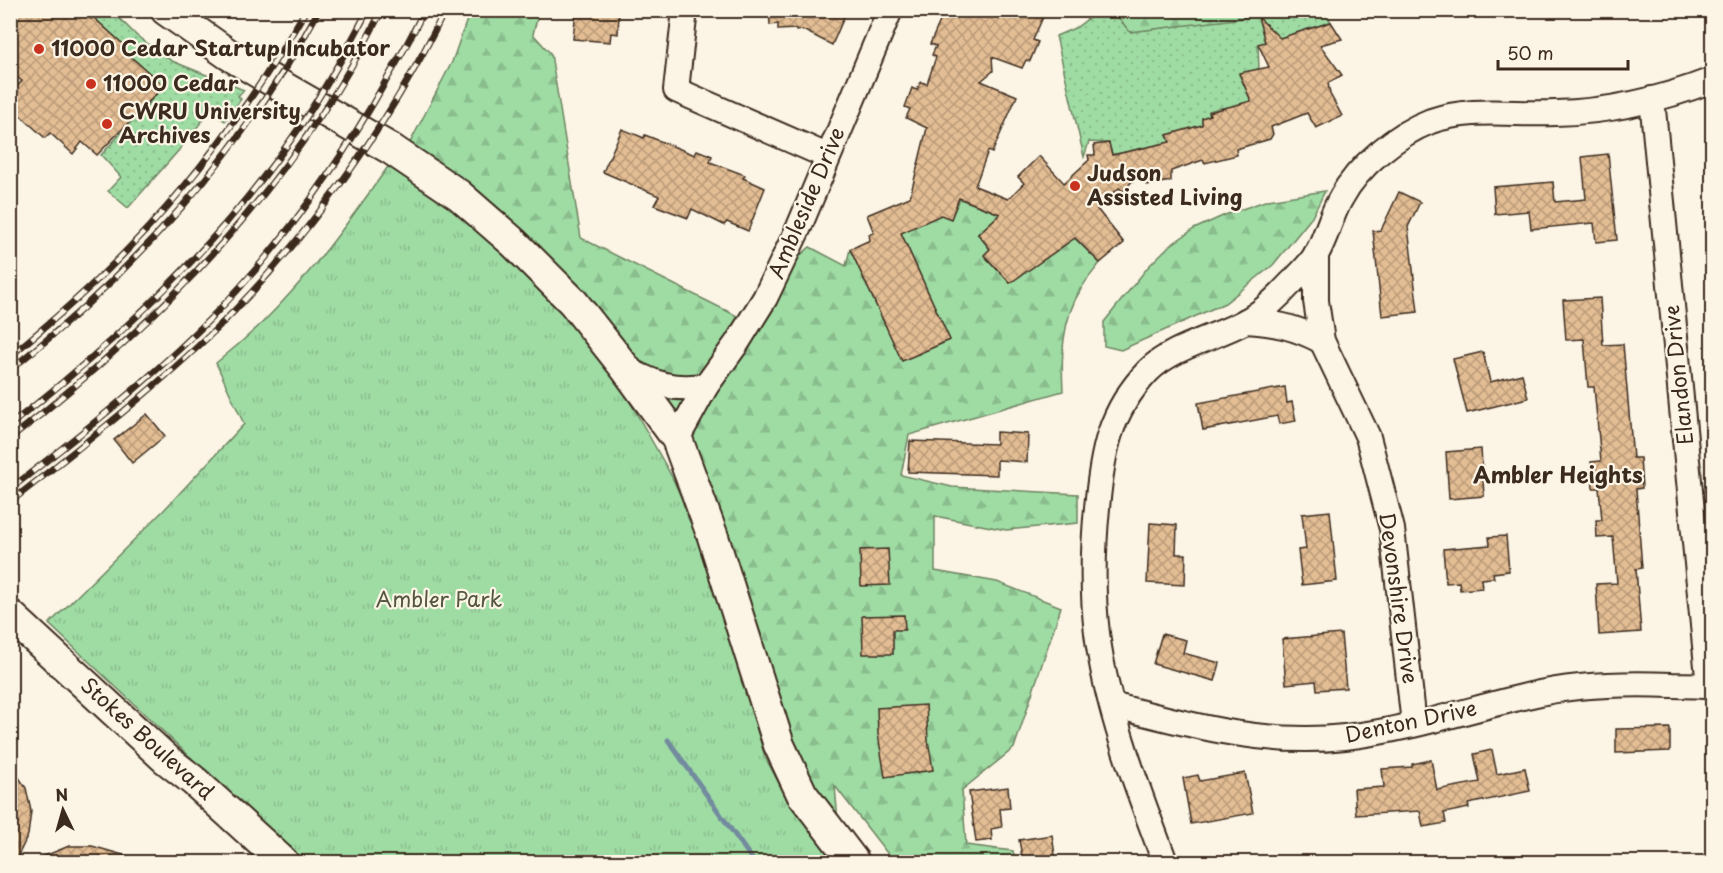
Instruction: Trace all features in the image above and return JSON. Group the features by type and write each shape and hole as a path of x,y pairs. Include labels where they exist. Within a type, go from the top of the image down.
{"main road":[{"path":"166,10 228,54 391,149 459,195 514,243 573,302 677,439 713,537 779,745 802,794 854,862"},
{"name":"Stokes Boulevard","path":"10,615 166,759 194,781 283,862"}],"street":[{"path":"685,10 676,90 827,156"},
{"name":"Ambleside Drive","path":"677,439 706,386 737,343 765,298 798,227 890,10"},
{"path":"1165,862 1130,766 1112,705 1097,635 1094,568 1098,491 1115,417 1130,392 1152,368 1180,350 1246,321 1289,285 1317,254 1342,194 1378,154 1402,136 1421,126 1453,115 1477,112 1578,112 1628,105 1713,80"},
{"name":"Elandon Drive","path":"1652,99 1711,687"},
{"name":"Devonshire Drive","path":"1317,254 1316,301 1322,341 1368,437 1392,529 1414,724"},
{"path":"1246,321 1273,323 1299,329 1322,341"},
{"path":"626,369 653,383 669,387 706,386"},
{"name":"Denton Drive","path":"1112,705 1206,729 1252,736 1301,739 1344,737 1414,724 1534,694 1602,685 1629,683 1711,687"}],"green space":[{"path":"1099,10 1113,11 1130,32 1302,10 1325,11 1331,22 1258,45 1259,69 1239,74 1253,105 1209,111 1210,115 1202,118 1202,125 1167,135 1170,142 1112,155 1108,143 1089,142 1084,157 1056,36 1077,27"},
{"path":"82,11 112,11 137,36 172,61 244,90 238,96 241,99 225,121 210,111 128,208 108,191 121,177 101,155 164,86 122,49 124,45 93,17 90,20"},
{"path":"470,11 539,11 533,34 551,54 581,238 749,322 796,259 810,247 846,266 850,249 902,360 950,340 901,233 936,213 951,217 960,199 1000,214 978,234 990,249 984,256 1010,283 1065,229 1100,263 1083,286 1066,325 1062,365 1063,391 909,435 901,475 952,487 1078,494 1078,523 1006,530 935,516 935,571 997,582 1061,607 1014,748 962,790 966,845 1013,851 1016,862 894,862 835,786 840,845 802,794 713,537 626,369 403,156 452,62"},
{"path":"1113,11 1302,11 1130,32"},
{"name":"Ambler Park","path":"390,164 439,195 563,311 616,377 671,475 701,540 765,757 788,800 834,862 307,862 272,834 49,624 163,511 244,424 216,363 261,324 296,287 345,227"},
{"path":"1325,191 1312,217 1273,265 1225,303 1121,350 1104,346 1104,322 1148,267 1168,247 1194,229 1225,215 1268,200"}],"building":[{"name":"11000 Cedar","path":"20,10 82,10 125,46 122,49 164,86 97,155 82,142 73,154 50,133 45,138 10,106 10,94 22,81 10,72 10,21"},
{"path":"576,10 619,10 618,34 611,33 610,42 573,39"},
{"path":"769,10 847,10 832,45 803,30 778,30 778,24 770,25"},
{"name":"Judson Assisted Living","path":"945,10 1046,10 1033,40 1038,42 1030,61 1026,60 1022,68 992,57 993,71 981,81 1017,96 992,153 988,151 975,186 1008,199 1024,183 1018,177 1039,156 1064,183 1089,160 1088,155 1095,155 1094,145 1109,143 1112,155 1170,142 1167,135 1202,125 1202,118 1210,115 1209,112 1251,101 1239,73 1269,67 1258,44 1265,42 1258,17 1280,38 1331,22 1342,39 1320,45 1342,75 1328,83 1330,94 1342,116 1316,128 1307,113 1271,127 1273,134 1270,139 1236,149 1237,155 1205,163 1203,160 1171,171 1171,181 1147,185 1141,172 1123,191 1119,188 1097,209 1124,243 1100,263 1075,238 1010,283 984,255 990,249 978,234 1000,214 959,198 951,219 941,215 901,233 950,340 902,361 850,249 870,240 869,234 874,233 867,215 910,197 927,128 906,118 910,109 905,107 912,88 917,90 921,82 927,84 936,57 932,55 936,46 930,44"},
{"path":"622,129 644,138 645,135 695,155 697,150 712,156 710,162 745,175 743,178 765,188 748,231 727,222 724,225 692,209 688,218 654,205 659,196 603,172"},
{"path":"1608,154 1617,240 1596,242 1594,223 1531,229 1529,211 1495,214 1493,187 1553,182 1555,202 1586,199 1582,157"},
{"path":"1399,192 1420,202 1408,227 1418,312 1382,316 1373,231 1381,230"},
{"path":"1600,298 1603,345 1623,344 1633,458 1640,458 1642,488 1636,489 1642,568 1636,569 1641,632 1599,635 1596,584 1617,583 1613,537 1597,538 1596,520 1602,520 1599,488 1593,488 1591,462 1601,461 1594,387 1588,387 1584,339 1566,340 1563,300"},
{"path":"1483,352 1490,382 1522,374 1528,398 1467,413 1453,359"},
{"path":"1285,387 1287,403 1292,402 1296,421 1279,424 1277,416 1203,430 1198,403"},
{"path":"147,414 165,436 132,463 114,440"},
{"path":"996,432 1028,434 1027,462 997,460 997,475 908,472 910,441 996,444"},
{"path":"1481,449 1484,496 1449,499 1446,452"},
{"path":"1330,511 1337,581 1302,585 1298,550 1306,549 1302,514"},
{"path":"1150,523 1177,525 1176,554 1186,554 1185,585 1147,583"},
{"path":"1506,536 1509,571 1493,573 1494,578 1481,579 1482,588 1460,590 1459,582 1446,583 1443,549 1490,545 1489,537"},
{"path":"888,549 890,585 861,586 860,550"},
{"path":"904,615 905,630 893,630 893,654 863,654 862,616"},
{"path":"1162,634 1186,640 1183,653 1220,663 1215,681 1153,664"},
{"path":"1341,634 1346,688 1317,690 1316,681 1286,684 1282,639"},
{"path":"926,705 933,770 885,777 878,734 877,708"},
{"path":"1670,728 1670,751 1616,753 1616,729"},
{"path":"1492,750 1497,774 1525,768 1530,791 1468,804 1469,808 1444,813 1446,823 1423,827 1420,811 1356,815 1354,789 1384,787 1382,769 1412,767 1412,764 1431,760 1437,790 1480,782 1474,754"},
{"path":"10,764 26,788 31,811 28,835 15,862 10,862"},
{"path":"1245,773 1253,813 1191,824 1183,778 1198,775 1200,781"},
{"path":"1008,787 1010,808 1000,809 1002,827 991,829 992,840 976,842 969,792"},
{"path":"1052,835 1056,862 1023,862 1019,840"},
{"path":"69,846 92,846 137,859 136,862 30,862"}],"waterway":[{"path":"668,740 754,862"}],"railway":[{"path":"10,356 103,274 181,191 247,103 306,10"},
{"path":"10,370 100,292 183,206 257,112 319,10"},
{"path":"10,425 51,393 129,324 202,250 236,211 299,128 368,10"},
{"path":"10,439 121,346 220,245 266,191 308,134 347,74 382,10"},
{"path":"10,489 164,363 212,317 262,262 329,174 349,143 402,54 424,10"},
{"path":"10,502 161,380 209,336 277,265 341,184 370,141 398,97 445,10"}],"place":[{"name":"11000 Cedar Startup Incubator","path":"39,49"},
{"name":"11000 Cedar","path":"91,84"},
{"name":"CWRU University Archives","path":"107,124"},
{"name":"Judson Assisted Living","path":"1075,186"}],"district":[{"name":"Ambler Heights","path":"1558,475"}]}
